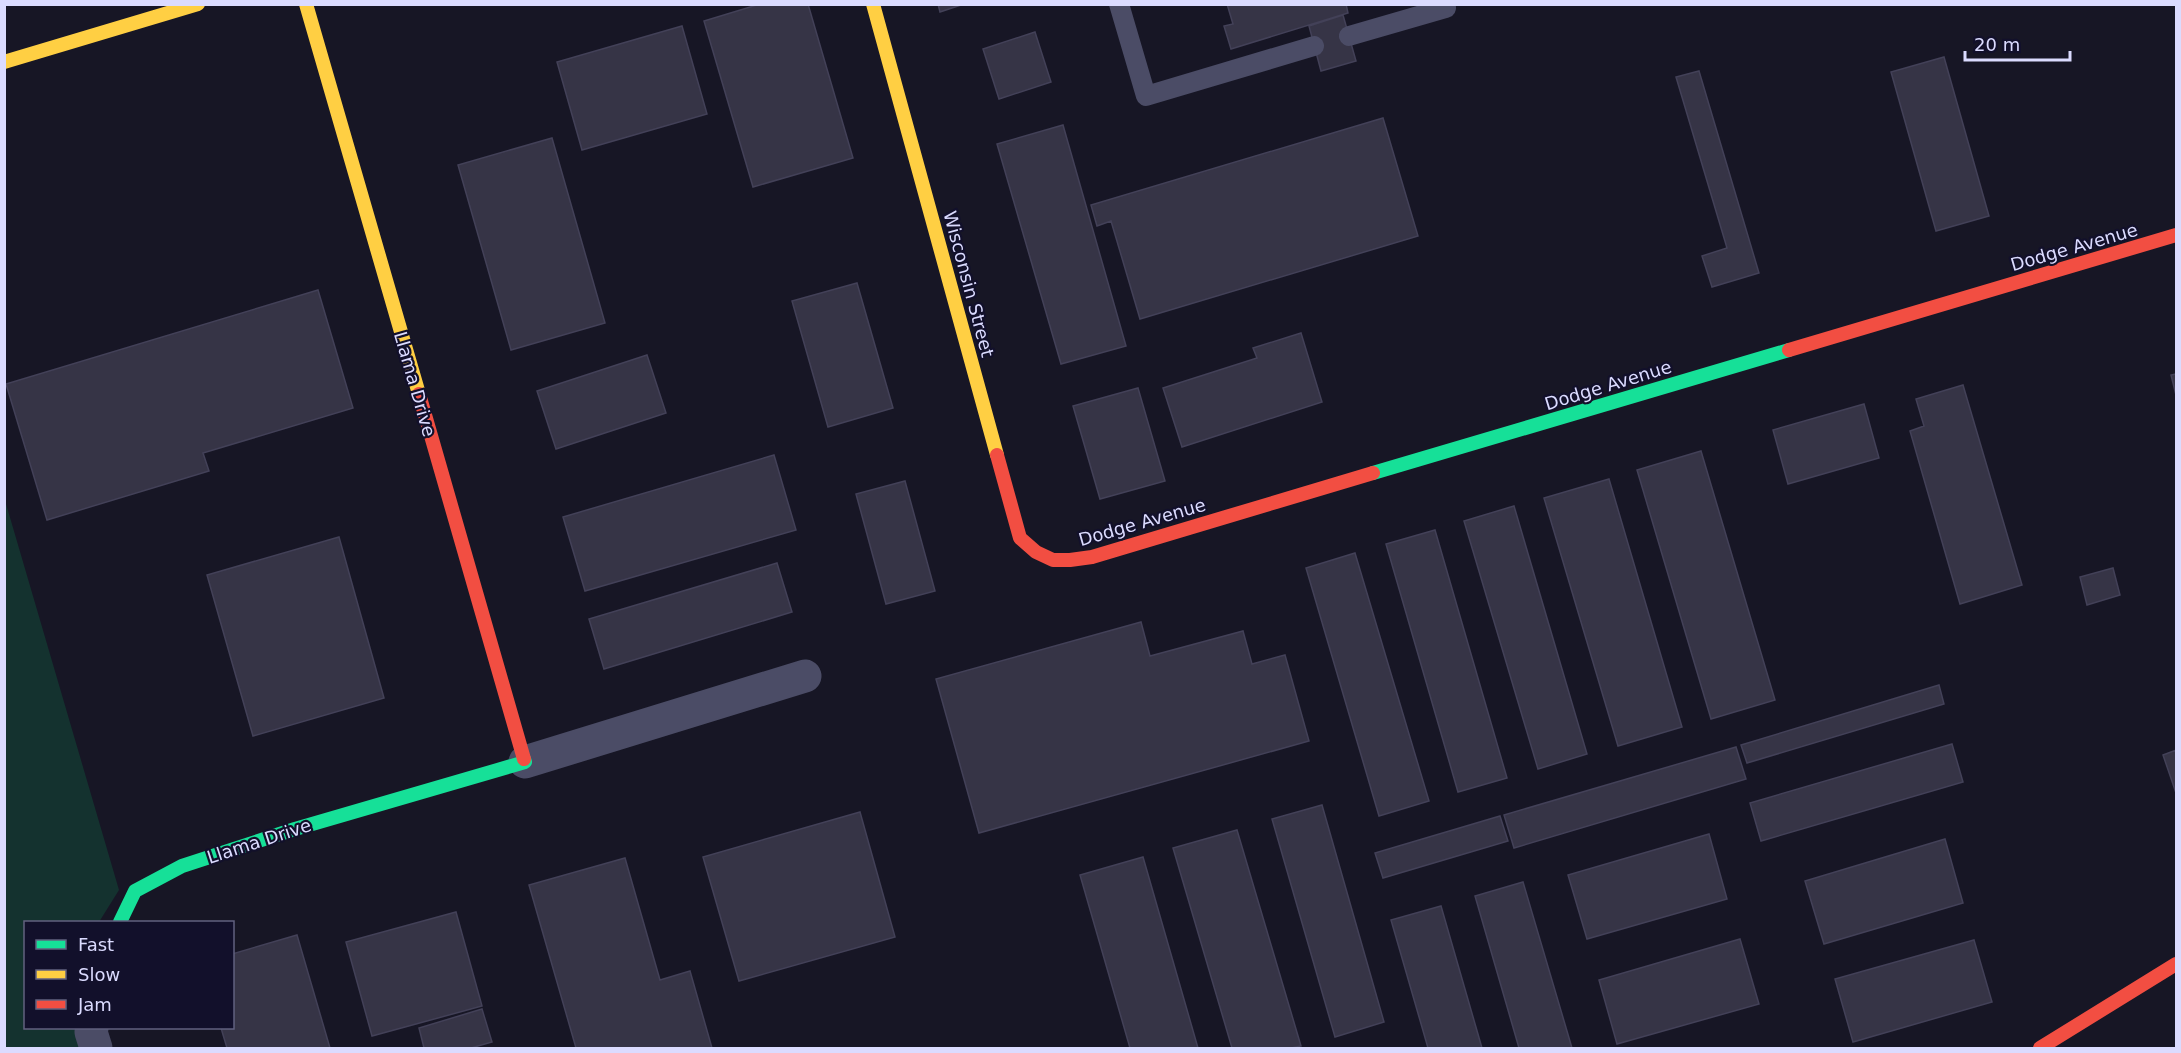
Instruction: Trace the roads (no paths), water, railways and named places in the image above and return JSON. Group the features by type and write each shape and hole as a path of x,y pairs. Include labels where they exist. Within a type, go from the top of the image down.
{"street":[{"path":"4,62 198,4"},
{"name":"Llama Drive","path":"306,4 525,762"},
{"name":"Wisconsin Street","path":"873,4 1020,538 1031,551 1048,560"},
{"name":"Dodge Avenue","path":"1048,560 1069,562 1092,557 2176,235"},
{"name":"Llama Drive","path":"120,921 135,891 182,866 295,829 525,762 805,676"},
{"path":"2040,1048 2176,964"},
{"path":"92,1029 96,1048"}],"lane":[{"path":"1119,4 1146,96 1314,46"},
{"path":"1349,36 1445,6"}]}
